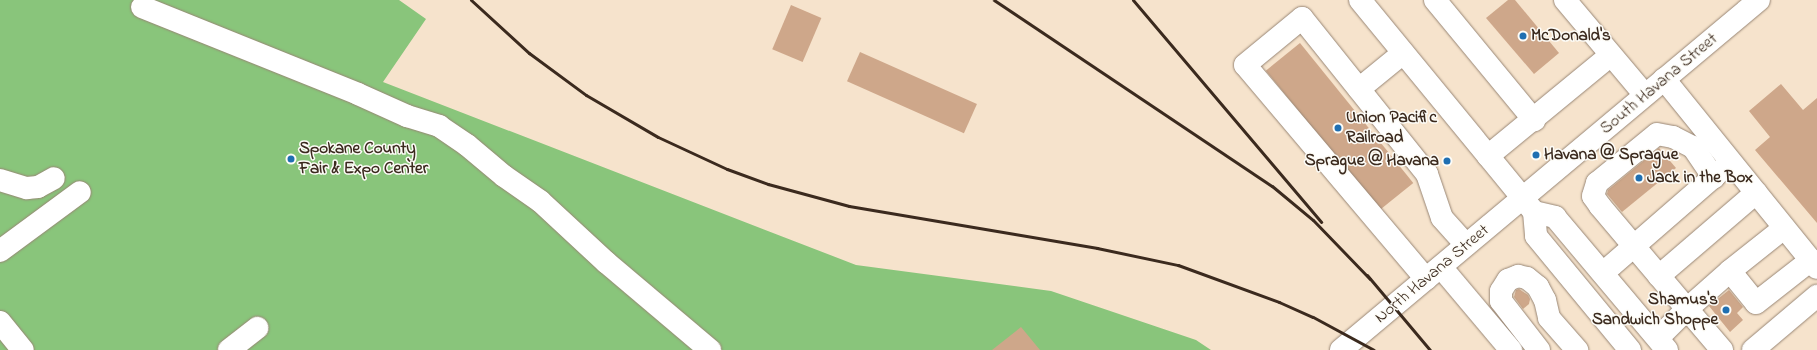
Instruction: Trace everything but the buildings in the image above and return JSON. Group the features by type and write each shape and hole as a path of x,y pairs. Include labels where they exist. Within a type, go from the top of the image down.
{"main road":[{"path":"1360,0 1528,205 1536,236 1630,350"},
{"path":"1435,0 1534,120"},
{"path":"1565,0 1645,95"},
{"name":"South Havana Street","path":"1528,205 1645,95 1758,0"},
{"path":"142,7 358,94 407,116 439,126 467,144 504,176 540,201 607,263 710,350"},
{"path":"1466,245 1442,218 1428,174 1302,18 1245,65 1433,273 1511,350"},
{"path":"1359,89 1403,52"},
{"path":"1488,156 1534,120 1611,55"},
{"path":"1664,79 1814,264 1756,302 1730,271"},
{"path":"1714,178 1693,148 1673,138 1657,134 1597,183 1593,196 1612,222 1722,350"},
{"path":"1603,273 1731,162"},
{"path":"0,180 27,188 38,187 54,178"},
{"path":"0,251 80,192"},
{"path":"1659,276 1756,193"},
{"path":"1528,205 1554,217 1662,344 1687,309 1730,271 1784,228"},
{"name":"North Havana Street","path":"1341,350 1466,245 1528,205"},
{"path":"1539,350 1501,301 1501,291 1508,280 1518,276 1527,278 1538,287 1545,300 1549,318 1577,350"},
{"path":"1752,350 1817,296"},
{"path":"0,322 23,350"},
{"path":"229,350 257,328"}],"green space":[{"name":"Spokane County Fair & Expo Center","path":"0,0 399,0 426,19 383,82 856,265 1051,291 1196,340 1211,350 0,350"}],"railway":[{"path":"471,0 529,53 586,95 658,137 727,169 768,184 849,206 1097,248 1178,265 1279,302 1313,317 1374,350"},
{"path":"994,0 1272,186 1313,220 1370,279"},
{"path":"1133,0 1321,222"},
{"path":"1367,275 1430,350"}],"place":[{"name":"McDonald's","path":"1523,36"},
{"name":"Union Pacific Railroad","path":"1338,128"},
{"name":"Havana @ Sprague","path":"1536,155"},
{"name":"Spokane County Fair & Expo Center","path":"291,159"},
{"name":"Sprague @ Havana","path":"1447,161"},
{"name":"Jack in the Box","path":"1639,178"},
{"name":"Shamus's Sandwich Shoppe","path":"1726,310"}]}
